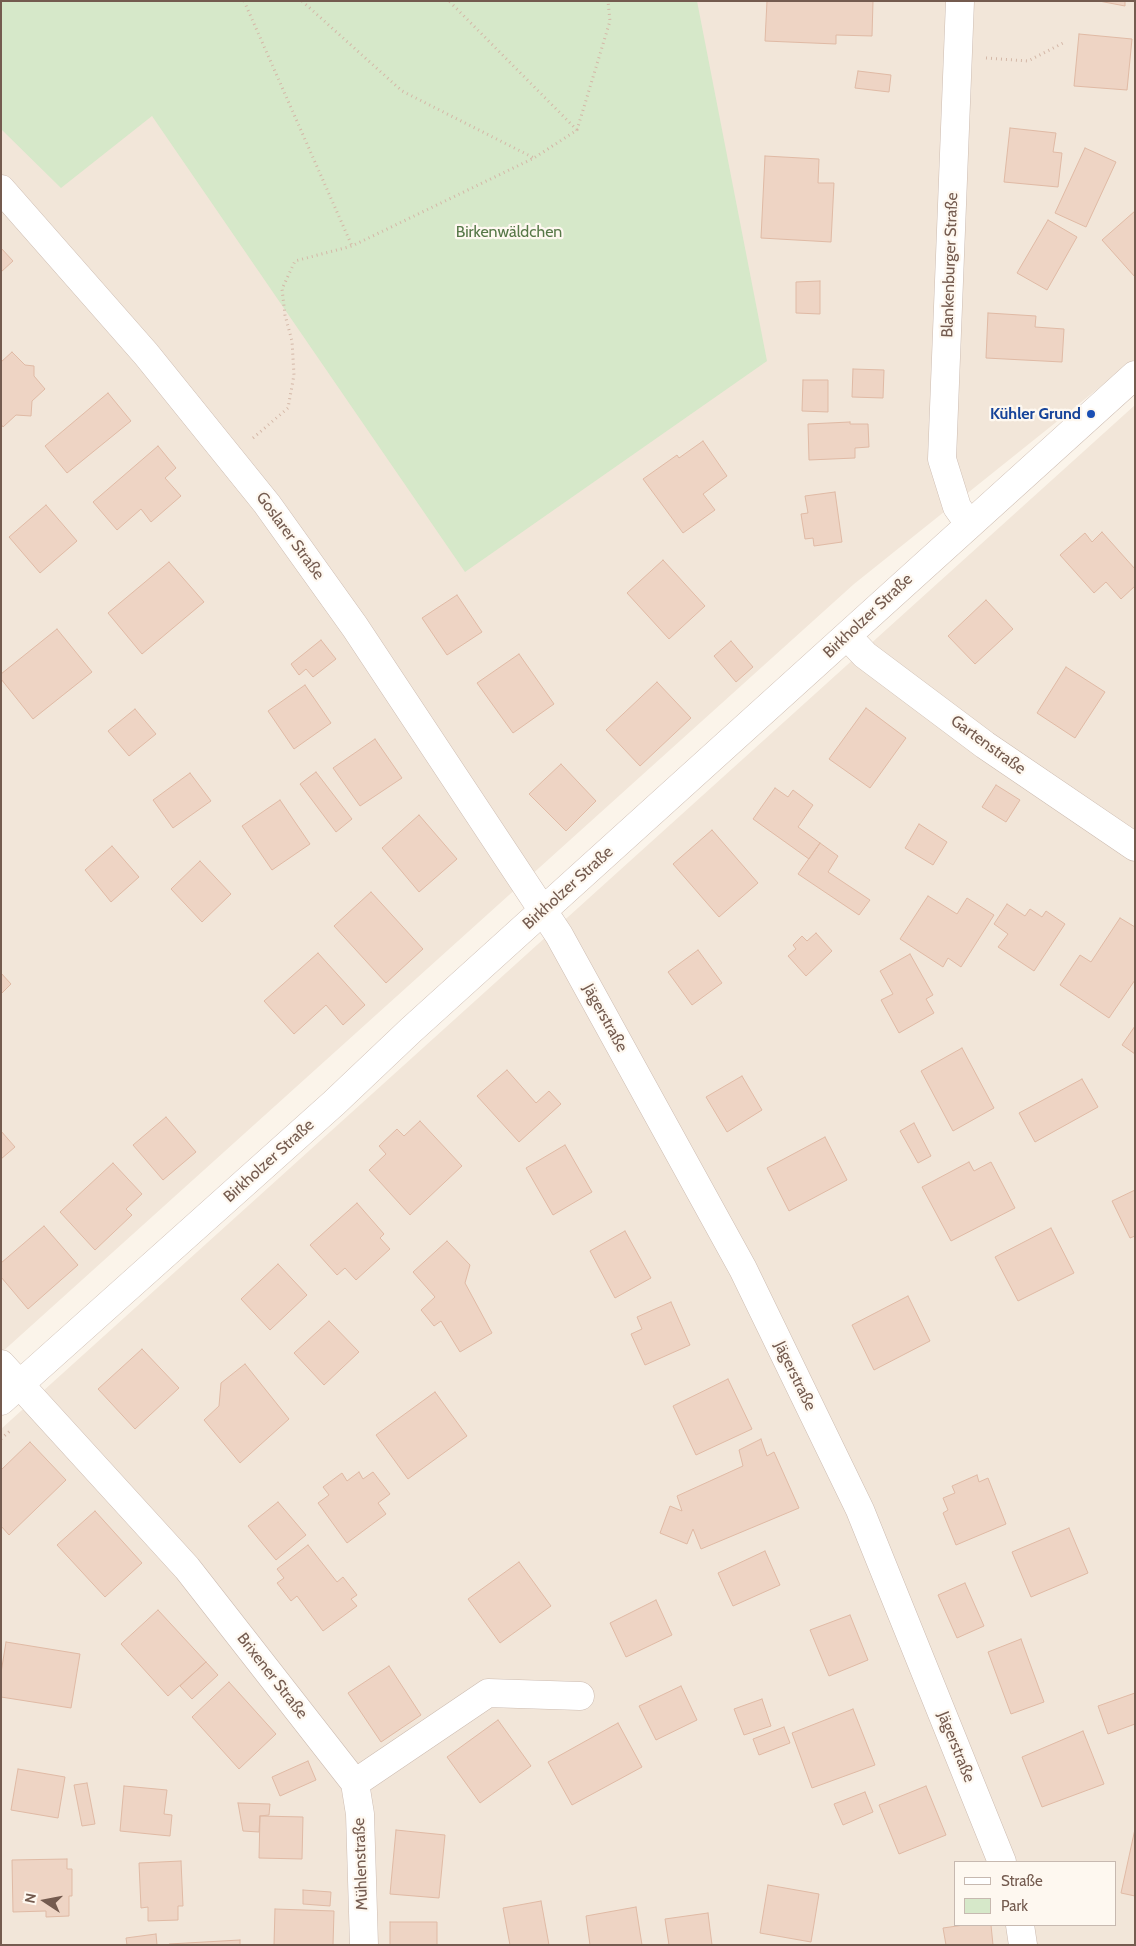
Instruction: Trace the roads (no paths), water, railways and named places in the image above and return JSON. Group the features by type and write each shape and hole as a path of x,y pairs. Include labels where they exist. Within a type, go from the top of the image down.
{"street":[{"name":"Blankenburger Straße","path":"960,1 942,459 957,507 969,524"},
{"name":"Goslarer Straße","path":"1,189 98,298 267,504 355,627 544,910"},
{"name":"Birkholzer Straße","path":"10,1393 334,1103 544,910 1135,375"},
{"name":"Gartenstraße","path":"847,636 865,655 985,745 1135,847"},
{"name":"Jägerstraße","path":"544,910 743,1268 786,1356 864,1519 1002,1861"},
{"name":"Brixener Straße","path":"1,1364 10,1393 187,1568 355,1783"},
{"path":"355,1783 488,1693 580,1696"},
{"name":"Mühlenstraße","path":"355,1783 360,1814 364,1945"},
{"path":"1020,1926 1023,1945"}],"place":[{"name":"Kühler Grund","path":"1091,414"}],"park label":[{"name":"Birkenwäldchen","path":"509,232"}]}
